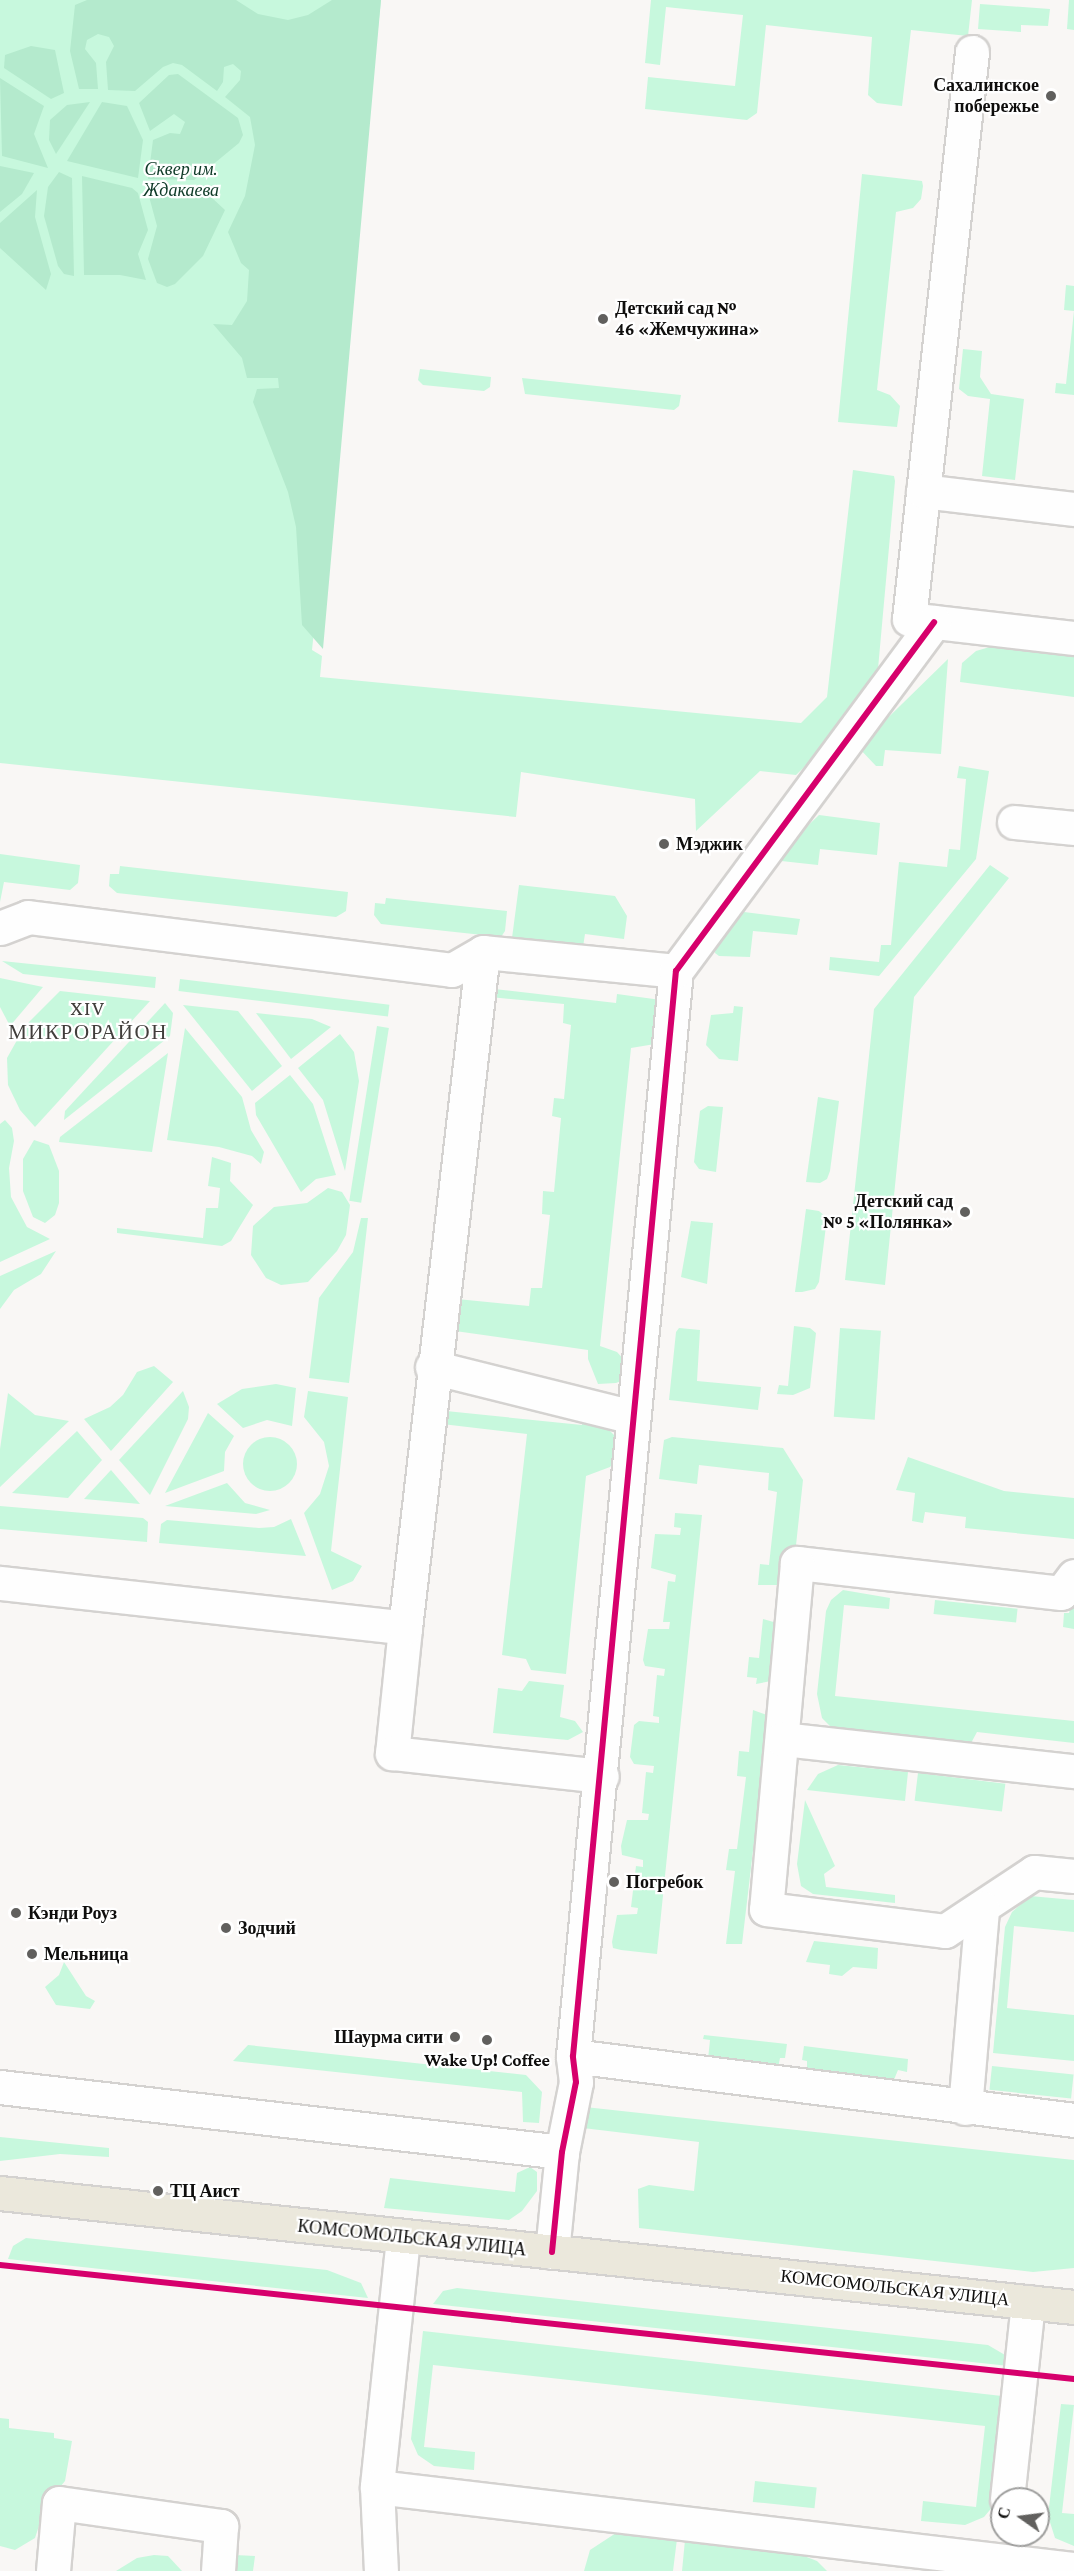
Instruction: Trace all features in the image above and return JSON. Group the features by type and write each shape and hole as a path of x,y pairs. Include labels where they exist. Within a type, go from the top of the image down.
{"main road":[{"name":"КОМСОМОЛЬСКАЯ УЛИЦА","path":"0,2193 402,2238 1074,2307"}],"street":[{"path":"972,52 909,619 1074,638"},
{"path":"923,491 1074,509"},
{"path":"552,2252 562,2152 576,2082 573,2055 602,1776 633,1418 676,971 934,622"},
{"path":"1014,822 1074,828"},
{"path":"0,928 28,917 452,970 483,952 676,971"},
{"path":"483,952 432,1367 392,1752 602,1776"},
{"path":"432,1367 633,1418"},
{"path":"1074,1576 1061,1593 797,1563 766,1909 945,1931 1034,1872 1074,1876"},
{"path":"0,1583 405,1628"},
{"path":"782,1739 1074,1771"},
{"path":"965,2108 982,1908"},
{"path":"573,2055 965,2108 1074,2120"},
{"path":"0,2087 562,2152"},
{"path":"381,2571 377,2487 402,2238"},
{"path":"1008,2487 1028,2302"},
{"path":"377,2487 874,2558 1002,2547 1074,2569"},
{"path":"53,2571 59,2503 221,2526 218,2571"}],"green space":[{"name":"Сквер им. Ждакаева","path":"0,0 381,0 312,650 322,656 320,677 801,723 827,697 853,470 894,476 895,481 877,680 869,704 796,775 760,771 696,831 695,799 521,772 516,817 0,763"},
{"path":"87,0 236,0 258,14 288,20 308,15 332,0 381,0 323,649 302,625 296,527 288,492 253,402 257,389 279,388 278,378 247,378 242,358 213,324 232,325 247,301 249,270 241,263 228,232 245,196 255,145 250,117 225,97 240,80 241,71 233,64 224,67 223,82 217,91 182,65 173,63 163,67 135,91 108,90 106,62 114,46 109,37 98,34 87,40 85,49 96,63 98,89 79,89 70,51 75,5"},
{"path":"651,0 972,0 968,36 911,30 902,106 877,103 868,95 872,37 766,25 757,113 747,120 645,109 648,77 735,86 743,15 666,7 660,65 645,63"},
{"path":"1069,0 1074,0 1074,30 1067,29"},
{"path":"980,4 1050,9 1048,26 1021,25 1021,32 978,29"},
{"path":"31,46 55,50 64,93 51,99 4,68 5,55"},
{"path":"178,74 238,118 243,135 239,143 194,180 148,179 153,140 170,133 180,134 185,122 174,114 150,131 139,103 169,75"},
{"path":"0,78 44,106 34,134 48,168 2,156"},
{"path":"90,102 56,154 49,140 50,120 67,105"},
{"path":"102,102 127,106 143,140 138,178 67,161"},
{"path":"0,166 34,173 22,194 0,212"},
{"path":"59,172 72,178 74,276 64,274 58,266 44,216 48,187"},
{"path":"862,174 922,181 923,186 921,199 913,208 896,212 877,390 890,395 900,406 897,427 838,422"},
{"path":"82,176 132,188 138,193 148,230 138,254 146,280 120,275 84,275"},
{"path":"147,189 211,197 225,210 203,256 175,284 167,287 157,283 148,259 157,226"},
{"path":"37,190 35,217 51,274 46,290 0,248 0,223"},
{"path":"1066,285 1074,286 1074,311 1064,310"},
{"path":"1074,311 1074,395 1055,393 1056,383 1066,384"},
{"path":"963,349 982,351 980,377 991,394 1024,399 1015,480 982,476 990,399 968,396 959,389"},
{"path":"420,369 491,377 490,387 484,391 423,385 418,380"},
{"path":"522,378 681,395 679,406 674,410 525,394"},
{"path":"1000,644 1074,650 1074,697 960,682 962,663 976,651"},
{"path":"948,659 941,754 885,750 883,766 876,766 858,747"},
{"path":"959,766 989,771 976,859 879,976 829,970 830,957 879,962 881,945 891,945 899,862 947,867 949,849 960,850 966,779 957,778"},
{"path":"819,815 880,823 877,855 820,849 818,865 772,860"},
{"path":"0,854 80,865 78,883 70,890 4,882 0,902"},
{"path":"990,865 1009,878 914,997 885,1285 845,1280 874,1009"},
{"path":"120,866 348,892 346,911 336,917 117,893 109,886 110,874 119,874"},
{"path":"519,885 615,896 627,916 624,939 585,934 583,947 512,938"},
{"path":"386,898 507,911 505,931 501,937 381,924 374,915 375,903 385,904"},
{"path":"728,910 800,919 797,935 753,931 750,957 719,956 715,953 719,915"},
{"path":"2,961 156,977 155,988 23,974"},
{"path":"0,978 43,987 10,1026 0,1007"},
{"path":"180,979 389,1005 388,1017 179,991"},
{"path":"494,989 616,1003 617,994 661,1000 655,1044 631,1048 600,1346 617,1352 626,1362 621,1381 616,1383 598,1384 588,1359 588,1350 448,1330 457,1299 529,1306 531,1288 542,1288 550,1215 542,1214 543,1191 554,1192 561,1118 552,1116 554,1098 564,1099 571,1025 563,1023 564,1004 490,997"},
{"path":"60,991 150,1001 35,1127 20,1110 8,1085 7,1058 25,1026"},
{"path":"165,1003 173,1013 170,1036 64,1120 65,1111"},
{"path":"183,1005 238,1011 282,1066 252,1091"},
{"path":"734,1006 743,1007 738,1061 719,1059 706,1045 711,1015 733,1013"},
{"path":"256,1013 312,1019 331,1027 291,1059"},
{"path":"377,1026 389,1028 361,1203 349,1201"},
{"path":"185,1028 242,1097 251,1130 264,1152 261,1164 252,1156 219,1147 167,1140"},
{"path":"340,1034 354,1052 359,1081 345,1171 323,1100 298,1068"},
{"path":"168,1053 152,1152 59,1142 60,1137"},
{"path":"290,1075 313,1104 336,1175 316,1179 301,1192 256,1115 255,1103"},
{"path":"818,1097 839,1101 830,1171 827,1179 820,1183 806,1182"},
{"path":"708,1106 723,1107 716,1172 699,1169 694,1162 700,1111"},
{"path":"5,1120 12,1128 14,1141 9,1168 11,1197 27,1227 50,1239 0,1262 0,1124"},
{"path":"34,1140 49,1145 59,1171 59,1203 55,1215 45,1223 33,1217 23,1191 23,1159"},
{"path":"212,1157 231,1163 230,1181 253,1205 231,1241 222,1246 117,1233 117,1228 203,1238 206,1208 218,1208 220,1188 208,1186"},
{"path":"328,1188 342,1192 350,1205 346,1235 337,1251 308,1282 281,1285 266,1278 251,1255 253,1226 274,1207 307,1203"},
{"path":"806,1209 819,1211 827,1218 819,1282 815,1289 795,1292"},
{"path":"361,1218 368,1218 349,1383 309,1378 319,1298 353,1252"},
{"path":"691,1221 713,1223 707,1284 681,1277"},
{"path":"56,1251 41,1274 14,1290 0,1309 0,1276"},
{"path":"794,1326 810,1328 816,1333 810,1388 793,1395 777,1394 779,1385 788,1386"},
{"path":"679,1328 700,1330 697,1381 761,1387 758,1410 669,1400 676,1332"},
{"path":"840,1328 881,1331 875,1420 834,1417"},
{"path":"154,1366 173,1382 111,1451 84,1419 110,1407 123,1395 137,1372"},
{"path":"276,1384 296,1388 292,1426 267,1420 243,1428 217,1404 242,1389"},
{"path":"183,1391 189,1407 188,1419 150,1495 119,1460"},
{"path":"308,1391 348,1397 331,1551 362,1566 353,1581 332,1590 304,1513 320,1494 329,1466 324,1442 304,1417"},
{"path":"8,1393 35,1415 69,1421 0,1487 0,1449"},
{"path":"446,1411 582,1425 582,1417 599,1420 617,1438 615,1461 610,1467 586,1476 566,1674 531,1670 526,1659 502,1655 527,1434 442,1424 437,1467 440,1470 417,1468"},
{"path":"208,1413 234,1436 225,1452 224,1471 165,1493"},
{"path":"77,1431 102,1460 68,1498 12,1493"},
{"path":"270,1437 289,1445 297,1464 289,1483 270,1491 251,1483 243,1464 251,1445"},
{"path":"672,1437 783,1448 803,1480 794,1564 782,1585 758,1585 760,1564 769,1565 777,1492 768,1490 769,1473 699,1465 697,1484 659,1479 664,1440"},
{"path":"908,1457 1004,1491 1074,1498 1074,1539 965,1528 966,1517 925,1512 923,1523 912,1521 915,1493 896,1490"},
{"path":"111,1470 140,1504 84,1499"},
{"path":"227,1483 245,1503 270,1510 256,1514 165,1506"},
{"path":"0,1506 143,1518 148,1522 147,1542 0,1529"},
{"path":"675,1513 702,1515 657,1954 613,1948 612,1942 617,1915 637,1914 638,1908 631,1907 636,1866 643,1867 643,1860 622,1855 621,1846 627,1820 648,1820 649,1814 642,1813 646,1772 653,1773 654,1766 634,1764 630,1757 634,1725 639,1721 659,1723 659,1717 653,1716 657,1675 664,1676 665,1669 645,1666 643,1660 648,1629 669,1629 670,1622 663,1622 668,1581 675,1582 676,1575 651,1568 655,1534 680,1535 681,1528 674,1527"},
{"path":"291,1519 306,1556 159,1543 161,1524 167,1520 259,1528 274,1527"},
{"path":"843,1590 890,1598 889,1609 844,1605 835,1696 1074,1721 1074,1743 977,1732 970,1745 834,1730 822,1718 817,1694 826,1611 831,1600"},
{"path":"1074,1593 1074,1629 1063,1627 1064,1613 1069,1613"},
{"path":"935,1600 1018,1609 1016,1623 934,1614"},
{"path":"763,1619 777,1623 771,1681 756,1684 757,1678 747,1677 749,1657 759,1658"},
{"path":"529,1681 564,1685 560,1717 575,1721 583,1732 568,1740 493,1733 498,1688 522,1691"},
{"path":"753,1710 767,1715 767,1732 742,1944 726,1944 735,1871 726,1870 729,1849 737,1849 746,1777 737,1776 739,1751 749,1752"},
{"path":"838,1765 908,1772 905,1801 807,1790 818,1774"},
{"path":"918,1773 1005,1784 1002,1812 915,1801"},
{"path":"805,1800 835,1866 824,1874 826,1887 895,1895 895,1903 813,1894 801,1886 797,1864"},
{"path":"1030,1896 1074,1900 1074,1932 1014,1926 1007,2008 1074,2015 1074,2061 993,2053 1005,1927 1012,1912"},
{"path":"814,1941 878,1948 877,1969 853,1967 842,1976 829,1974 830,1965 806,1962"},
{"path":"64,1962 86,1996 95,2001 90,2009 56,2005 45,1987 59,1975"},
{"path":"704,2035 787,2044 785,2058 780,2058 778,2068 708,2059 710,2040 703,2039"},
{"path":"248,2045 526,2075 542,2092 539,2123 523,2122 522,2092 233,2061"},
{"path":"804,2046 908,2059 907,2072 898,2070 893,2082 807,2069 807,2061 802,2060"},
{"path":"992,2066 1074,2075 1071,2098 989,2090"},
{"path":"585,2107 1074,2160 1074,2268 1033,2272 639,2228 638,2189 649,2185 694,2191 699,2142 583,2128"},
{"path":"0,2137 109,2148 109,2157 60,2154 0,2161"},
{"path":"530,2167 537,2172 537,2191 522,2211 509,2220 384,2208 390,2178 515,2192 517,2173"},
{"path":"26,2238 327,2270 361,2283 368,2298 8,2259 13,2246"},
{"path":"457,2288 988,2345 1005,2355 1009,2366 433,2304 443,2291"},
{"path":"423,2331 1002,2396 995,2487 990,2487 990,2510 984,2517 965,2525 921,2521 923,2501 976,2507 985,2426 433,2365 424,2447 475,2452 474,2470 434,2466 418,2455 411,2439"},
{"path":"1061,2404 1074,2405 1062,2513 1074,2514 1074,2546 1055,2538 1050,2522 1050,2499"},
{"path":"0,2418 9,2419 9,2428 54,2433 54,2438 72,2441 65,2481 46,2504 35,2538 15,2550 0,2546"},
{"path":"755,2481 817,2487 814,2508 753,2502"},
{"path":"616,2533 677,2539 673,2571 584,2571 590,2550"},
{"path":"685,2540 799,2554 817,2561 827,2571 682,2571"},
{"path":"154,2555 168,2556 182,2571 116,2571 137,2558"},
{"path":"235,2555 255,2556 253,2571 231,2571"}],"cycle path":[{"path":"552,2252 562,2152 576,2082 573,2056 676,971 934,622"},
{"path":"0,2265 1074,2379"}],"place":[{"name":"Сахалинское побережье","path":"1051,96"},
{"name":"Детский сад № 46 «Жемчужина»","path":"603,319"},
{"name":"Мэджик","path":"664,844"},
{"name":"Детский сад № 5 «Полянка»","path":"965,1212"},
{"name":"Погребок","path":"614,1882"},
{"name":"Кэнди Роуз","path":"16,1913"},
{"name":"Зодчий","path":"226,1928"},
{"name":"Мельница","path":"32,1954"},
{"name":"Шаурма сити","path":"455,2037"},
{"name":"Wake Up! Coffee","path":"487,2040"},
{"name":"ТЦ Аист","path":"158,2191"}],"district":[{"name":"XIV МИКРОРАЙОН","path":"88,1020"}]}
